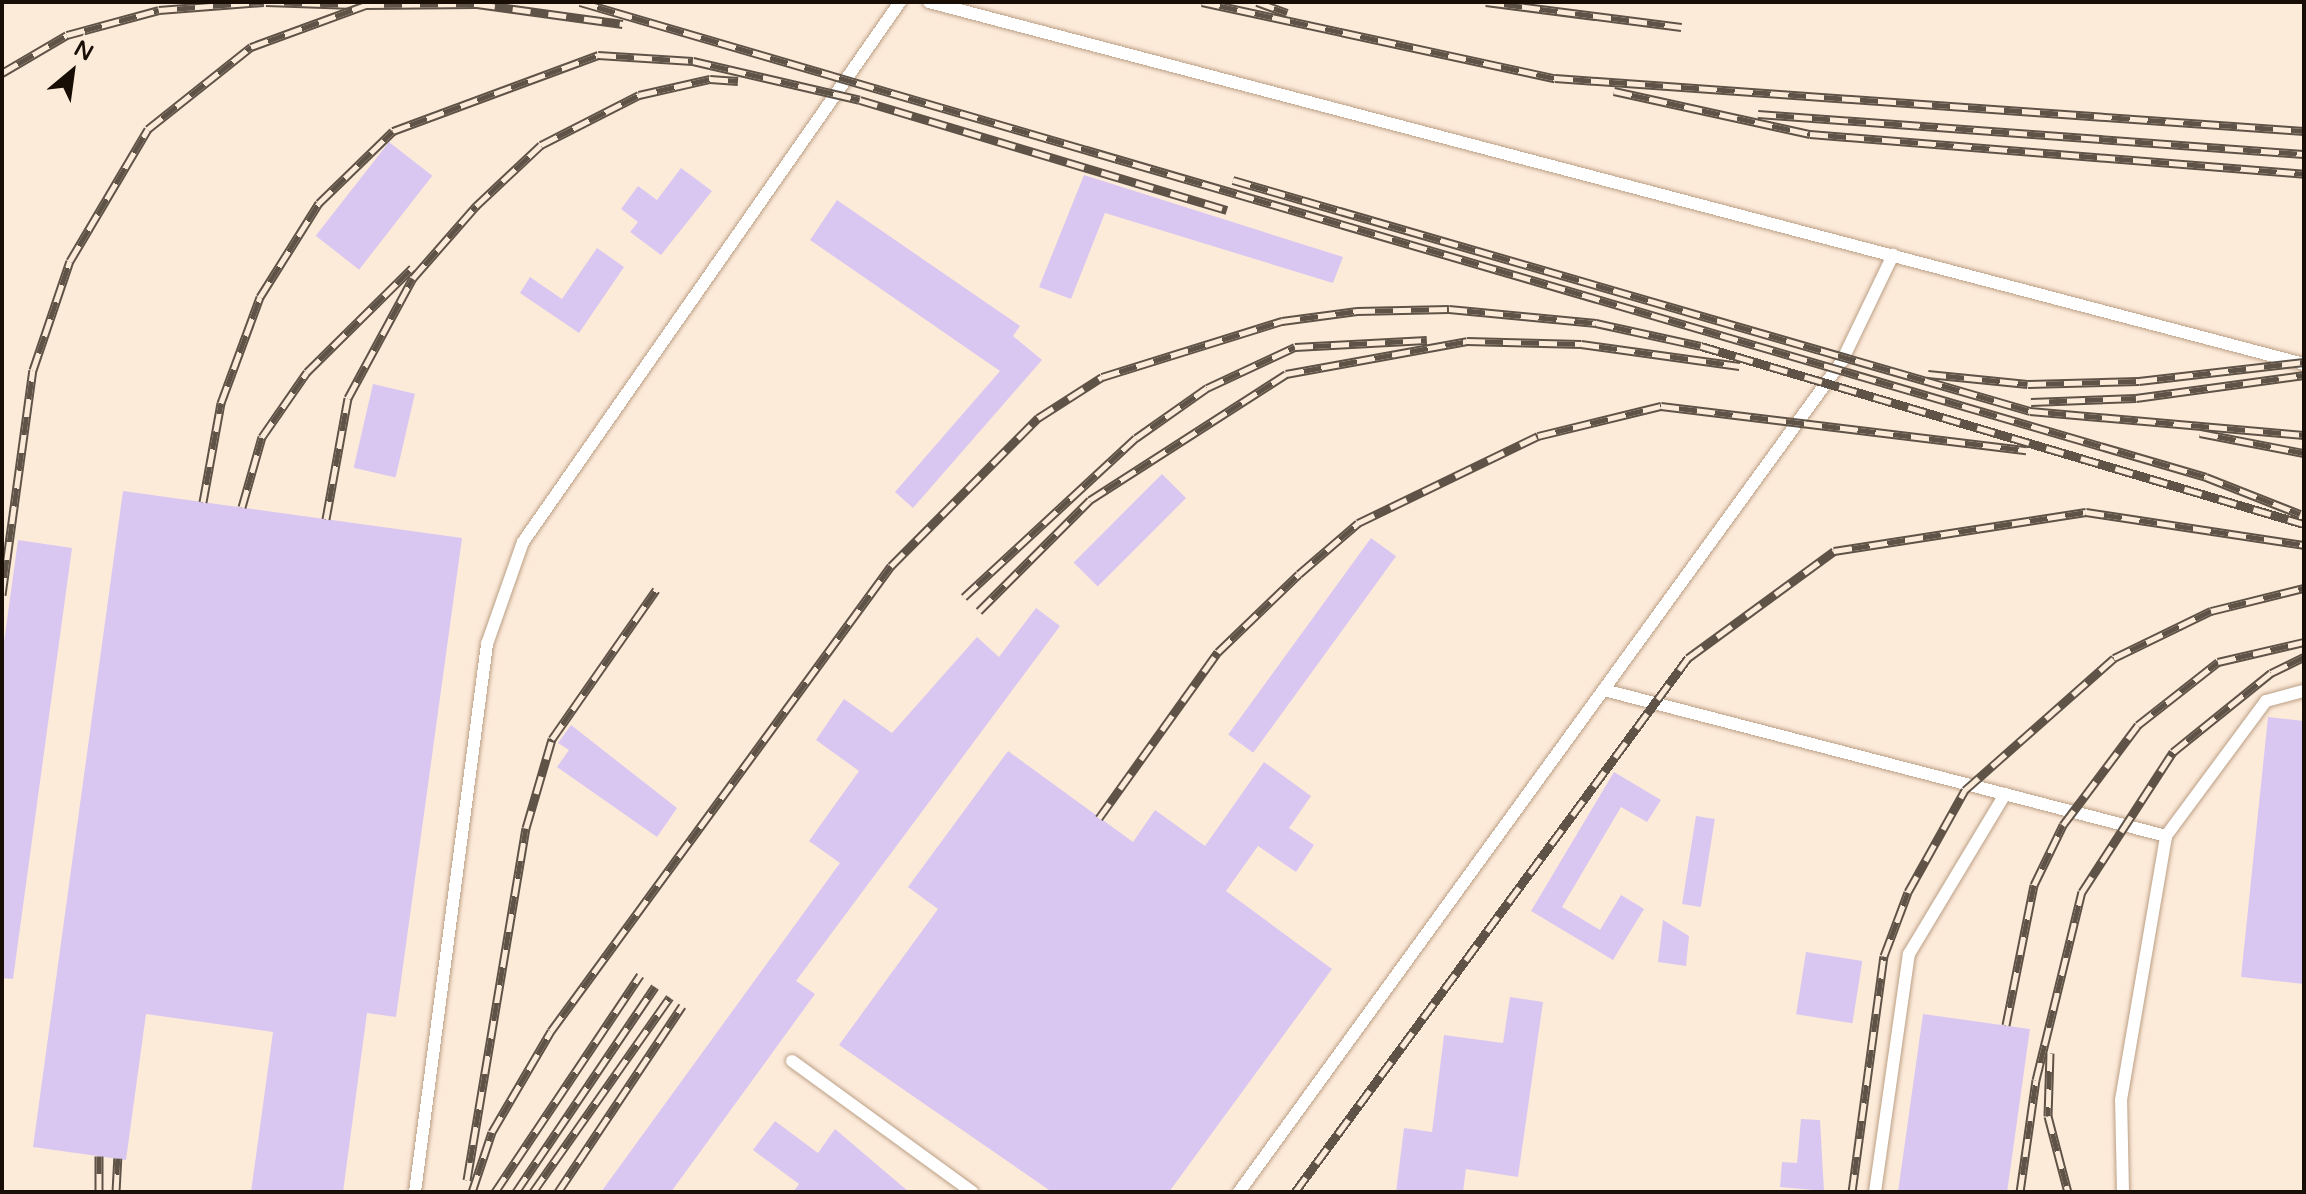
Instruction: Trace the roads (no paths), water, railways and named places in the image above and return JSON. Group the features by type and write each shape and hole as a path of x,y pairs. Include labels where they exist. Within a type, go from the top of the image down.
{"lane":[{"path":"415,1192 487,644 523,542 900,2"},
{"path":"929,2 2304,364"},
{"path":"1239,1192 1842,361 1893,255"},
{"path":"1604,690 2166,836"},
{"path":"2123,1192 2121,1100 2166,836 2266,701 2304,691"},
{"path":"1875,1192 1909,954 2005,794"},
{"path":"792,1061 972,1192"}],"railway":[{"path":"2,73 67,35 159,10 264,2"},
{"path":"266,2 354,5"},
{"path":"580,2 2206,477 2300,514"},
{"path":"1202,2 1555,78 2304,131"},
{"path":"1257,2 1287,13"},
{"path":"1486,2 1681,27"},
{"path":"2,595 33,370 70,261 148,129 251,47 366,5 477,4 623,24"},
{"path":"203,502 221,403 260,297 319,203 393,131 598,55 693,61 860,100 1227,210"},
{"path":"326,519 348,398 413,278 476,206 541,145 639,95 710,79 738,81"},
{"path":"1614,91 1810,134 2304,174"},
{"path":"1758,114 2304,154"},
{"path":"1233,180 2030,411 2304,435"},
{"path":"242,507 262,437 307,372 412,268"},
{"path":"472,1192 492,1132 551,1031 891,566 1038,418 1102,377 1282,321 1357,311 1449,309 1596,323 1701,346 2304,524"},
{"path":"964,597 1136,438 1207,388 1295,347 1427,340"},
{"path":"979,611 1090,500 1286,374 1467,341 1581,344 1739,366"},
{"path":"1928,374 2028,384 2139,381 2304,362"},
{"path":"2031,402 2136,398 2304,375"},
{"path":"1099,818 1218,652 1299,574 1358,523 1538,436 1661,406 2026,450"},
{"path":"2200,433 2304,453"},
{"path":"1295,1192 1688,658 1834,551 2086,512 2304,545"},
{"path":"1852,1192 1884,956 1908,892 1965,790 2114,658 2211,611 2304,588"},
{"path":"467,1180 526,828 552,739 656,590"},
{"path":"2006,1025 2034,885 2063,825 2138,725 2218,662 2304,642"},
{"path":"2020,1192 2036,1080 2082,892 2173,752 2271,673 2304,657"},
{"path":"495,1192 640,975"},
{"path":"516,1192 655,987"},
{"path":"533,1192 670,997"},
{"path":"558,1192 682,1006"},
{"path":"2050,1053 2048,1116 2068,1192"},
{"path":"99,1156 99,1192"},
{"path":"116,1192 118,1158"}]}
